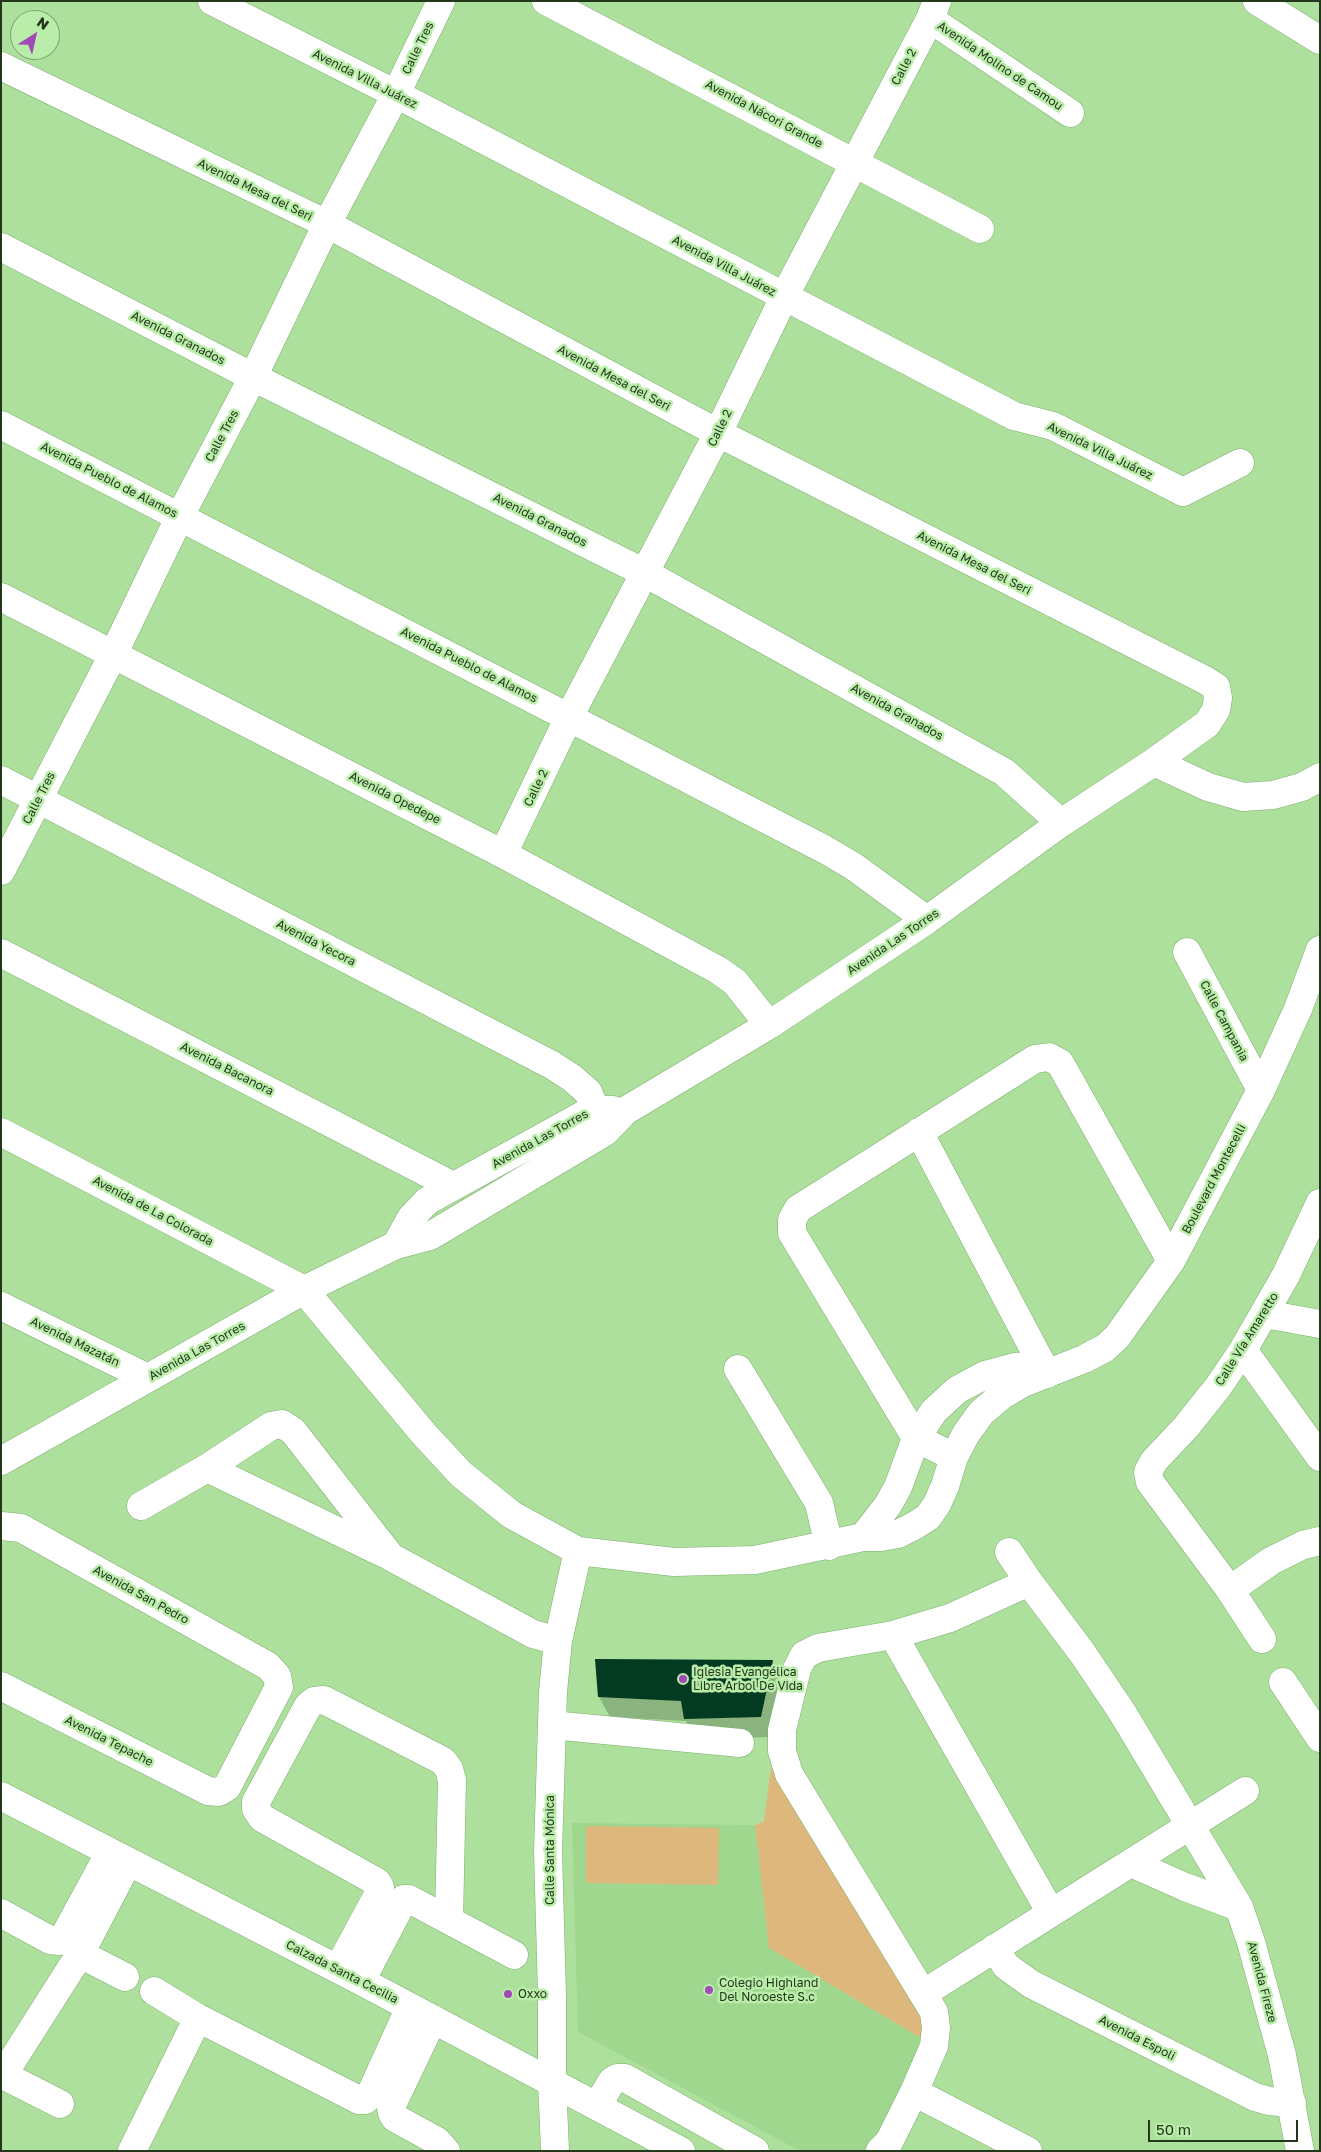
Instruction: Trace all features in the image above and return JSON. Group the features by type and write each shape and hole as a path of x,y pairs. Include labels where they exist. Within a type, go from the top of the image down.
{"street":[{"name":"Avenida Villa Juárez","path":"212,1 396,94 1014,416 1053,426 1183,492 1240,463"},
{"name":"Calle Tres","path":"1,871 114,653 180,516 253,377 326,224 396,94 441,1"},
{"name":"Avenida Nácori Grande","path":"546,1 854,161 980,229"},
{"path":"1257,1 1320,40"},
{"name":"Calle 2","path":"503,854 569,717 718,433 784,297 933,10"},
{"name":"Avenida Molino de Camou","path":"933,10 1070,113"},
{"name":"Avenida Mesa del Seri","path":"1,66 326,224 718,433 1205,680 1216,688 1218,698"},
{"name":"Avenida Granados","path":"1,247 253,377 645,573 1004,772 1061,823"},
{"name":"Avenida Pueblo de Alamos","path":"1,425 569,717 853,866 927,920"},
{"name":"Avenida Opedepe","path":"1,597 114,653 503,854 718,970 735,982 769,1025"},
{"name":"Avenida Las Torres","path":"396,1244 411,1218 427,1202 453,1186 600,1120 625,1111 769,1025 927,920 1061,823 1154,762 1207,724 1216,710 1218,698"},
{"path":"1154,762 1208,787 1242,797 1274,795 1302,787 1320,777"},
{"name":"Avenida Yecora","path":"1,780 552,1065 572,1078 588,1092 600,1120"},
{"name":"Boulevard Montecelli","path":"578,1551 674,1562 755,1560 829,1546 862,1537 881,1537 898,1534 928,1517 945,1486 954,1457 966,1434 982,1413 1001,1396 1049,1369 1084,1359 1105,1348 1117,1337 1171,1261 1261,1090 1309,1011 1320,950"},
{"name":"Calle Campania","path":"1187,952 1261,1090"},
{"name":"Avenida Bacanora","path":"1,953 453,1186"},
{"path":"954,1457 916,1438 792,1233 792,1220 798,1209 1035,1059 1049,1057 1060,1063 1171,1261"},
{"name":"Avenida Las Torres","path":"1,1461 304,1290 396,1244 430,1236 600,1120"},
{"name":"Avenida de La Colorada","path":"1,1132 304,1290"},
{"path":"920,1132 1049,1369"},
{"name":"Calle Vía Amaretto","path":"1230,1590 1150,1482 1148,1472 1154,1461 1186,1427 1218,1387 1243,1350 1286,1275 1320,1203"},
{"path":"304,1290 423,1433 461,1474 512,1514 578,1551"},
{"name":"Avenida Mazatán","path":"1,1306 148,1378"},
{"path":"1265,1314 1320,1324"},
{"path":"1243,1350 1320,1457"},
{"name":"Boulevard Montecelli","path":"862,1537 880,1516 898,1487 916,1438 934,1411 957,1390 985,1375 1015,1368 1049,1369"},
{"path":"738,1369 819,1503 829,1546"},
{"path":"141,1506 207,1468 271,1426 282,1424 293,1430 391,1557"},
{"path":"207,1468 391,1557 533,1634 558,1641"},
{"name":"Avenida San Pedro","path":"1,1526 21,1528 268,1666 277,1676 280,1687 227,1787 219,1792"},
{"path":"1262,1640 1230,1590 1271,1561 1303,1545 1320,1540"},
{"name":"Calle Santa Mónica","path":"555,2151 548,1851 552,1725 558,1641 578,1551"},
{"name":"Avenida Fireze","path":"1009,1552 1083,1654 1122,1712 1239,1906 1254,1951 1292,2103 1300,2151"},
{"path":"887,2148 934,2046 936,2028 934,2012 789,1774 782,1752 782,1730 797,1669 804,1655 818,1648 893,1635 950,1618 1029,1582"},
{"path":"893,1635 1051,1913"},
{"path":"1283,1682 1317,1727"},
{"name":"Avenida Tepache","path":"1,1686 208,1791 219,1792"},
{"path":"350,1975 380,1887 377,1882 262,1818 256,1809 256,1802 308,1706 314,1702 324,1700 443,1761 449,1768 452,1780 449,1920"},
{"path":"552,1725 740,1743"},
{"path":"924,1993 1245,1791"},
{"name":"Calzada Santa Cecilia","path":"1,1796 350,1975 681,2151"},
{"path":"1,1913 50,1940 59,1941 119,1857"},
{"path":"60,2104 2,2075 80,1954 119,1857"},
{"path":"1131,1862 1185,1887 1239,1906"},
{"path":"350,1975 404,1899 409,1899 514,1955"},
{"name":"Avenida Espoli","path":"994,1948 1006,1966 1031,1984 1255,2097 1268,2101 1292,2103"},
{"path":"80,1954 126,1977"},
{"path":"154,1991 198,2018 359,2100 365,2100 370,2095 422,2013"},
{"path":"422,2013 391,2107 392,2113 395,2118 437,2142 446,2151"},
{"path":"132,2151 198,2018"},
{"path":"597,2106 612,2081 617,2078 625,2078 755,2151"},
{"path":"914,2092 1028,2151"}],"shaded area":[{"path":"771,1767 916,1999 926,2041 769,1948 755,1825 764,1821"},
{"name":"Colegio Highland Del Noroeste S.c","path":"572,1823 755,1825 769,1948 926,2041 868,2151 800,2151 578,2032"},
{"path":"586,1826 719,1828 718,1885 586,1883"}],"building":[{"name":"Iglesia Evangélica Libre Arbol De Vida","path":"595,1659 773,1660 761,1717 684,1719 681,1701 598,1697"}],"place":[{"name":"Iglesia Evangélica Libre Arbol De Vida","path":"683,1679"},
{"name":"Colegio Highland Del Noroeste S.c","path":"709,1990"},
{"name":"Oxxo","path":"508,1994"}]}
